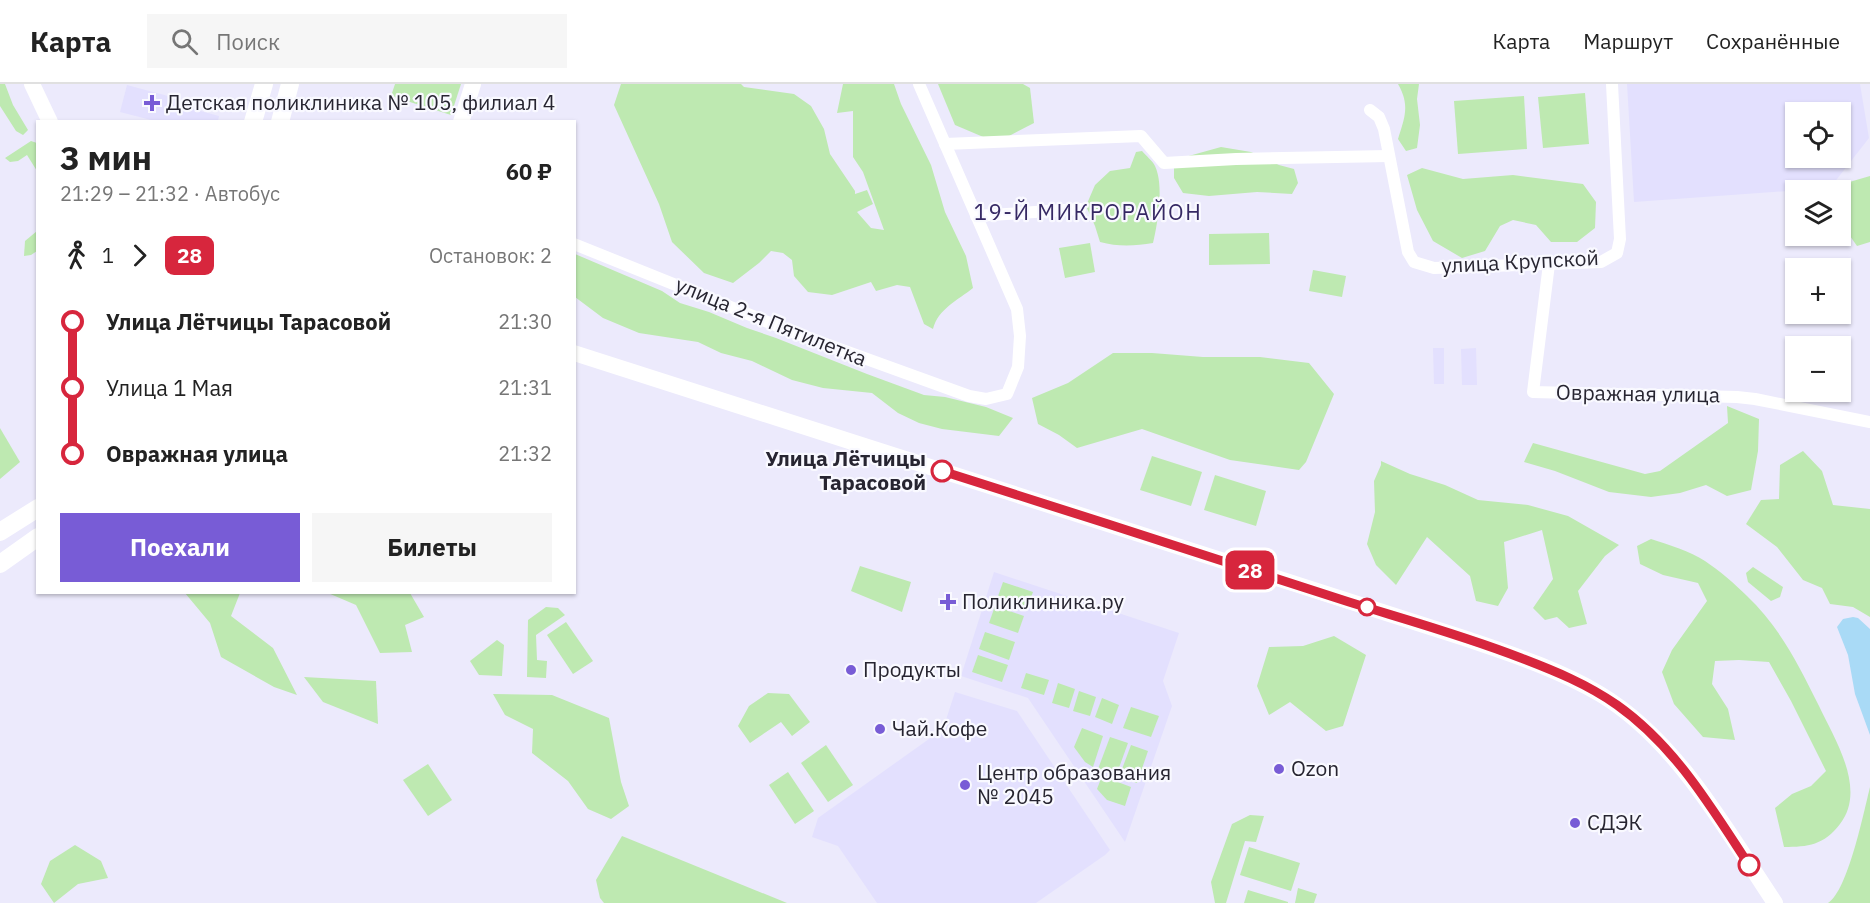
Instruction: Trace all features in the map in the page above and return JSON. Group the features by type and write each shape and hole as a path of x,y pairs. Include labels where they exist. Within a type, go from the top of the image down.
{"main road":[{"path":"32,84 49,120"},
{"path":"254,120 264,84"},
{"path":"462,120 473,84"},
{"path":"281,120 289,87"},
{"path":"576,354 1464,638 1560,673 1618,706 1653,735 1694,783 1775,903"},
{"path":"0,532 36,509"},
{"path":"0,564 36,538"}],"street":[{"path":"919,84 976,216 1080,209"},
{"name":"улица Крупской","path":"1370,110 1379,117 1384,129 1408,252 1414,262 1434,268 1601,262 1617,253 1620,239 1612,84"},
{"path":"945,144 1141,136 1164,163 1389,156"},
{"name":"улица 2-я Пятилетка","path":"576,245 795,333 969,396 986,399 1007,394 1018,367 1020,336 1017,309 976,216"},
{"name":"Овражная улица","path":"1549,264 1533,392 1737,397 1870,422"}],"shaded area":[{"path":"1627,84 1860,84 1869,138 1851,161 1851,102 1785,102 1785,168 1846,168 1836,180 1785,180 1785,191 1634,202"},
{"name":"Детская поликлиника № 105, филиал 4","path":"127,85 183,100 182,106 219,116 218,120 151,120 120,112"},
{"path":"1433,348 1444,348 1444,384 1434,384"},
{"path":"1476,348 1477,385 1462,385 1461,349"},
{"path":"994,572 1179,633 1163,681 1172,706 1125,842 1028,698 961,676"},
{"name":"Центр образования № 2045","path":"955,692 1017,711 1110,850 1036,903 877,903 838,846 812,837 818,818 943,729"}],"green space":[{"path":"0,84 5,84 13,105 28,130 23,135 16,131 0,106"},
{"path":"395,84 461,84 451,115 391,96"},
{"path":"621,84 741,84 744,87 794,94 811,106 824,129 830,154 855,194 867,190 873,204 857,212 871,228 884,230 863,172 853,157 853,111 837,113 843,84 894,84 901,104 931,165 945,212 966,256 973,288 944,310 933,329 924,324 910,287 897,285 876,291 871,282 832,295 808,292 794,276 792,260 783,253 771,251 733,283 704,273 672,242 659,204 614,105"},
{"path":"938,84 1023,84 1030,88 1034,123 1009,136 988,139 955,125"},
{"path":"1398,84 1419,84 1417,99 1420,125 1417,148 1406,151 1398,139 1403,124 1405,105"},
{"path":"1585,93 1589,144 1543,148 1538,97"},
{"path":"1524,96 1527,149 1458,154 1454,101"},
{"path":"31,141 36,143 36,169 27,155 18,161 10,162 5,158"},
{"path":"1221,147 1251,152 1294,169 1298,183 1292,194 1257,192 1209,196 1183,193 1174,178 1174,166 1185,157"},
{"path":"1142,151 1155,166 1158,174 1160,193 1153,243 1126,246 1100,242 1086,206 1095,185 1110,171 1130,168 1136,152"},
{"path":"1422,168 1463,179 1513,175 1583,184 1596,202 1595,228 1577,242 1551,242 1536,225 1513,220 1500,226 1485,251 1462,258 1433,241 1417,210 1407,175"},
{"path":"1870,176 1870,242 1857,246 1851,237 1851,182"},
{"path":"36,232 36,252 24,256 25,241"},
{"path":"1269,233 1270,264 1209,265 1209,234"},
{"path":"1090,243 1095,272 1065,278 1059,248"},
{"path":"576,254 662,291 680,303 709,312 867,374 924,395 945,397 986,407 1013,418 999,436 942,429 919,423 898,413 872,393 823,388 792,380 752,361 721,353 698,342 639,333 603,318 576,298"},
{"path":"1313,270 1346,276 1342,297 1309,291"},
{"path":"1113,353 1260,357 1309,363 1334,394 1306,462 1299,470 1230,460 1142,429 1077,448 1038,424 1032,398 1068,383"},
{"path":"1727,406 1759,419 1758,451 1751,490 1727,496 1706,485 1680,493 1651,497 1609,492 1555,471 1524,462 1533,443 1645,474 1660,471 1728,423"},
{"path":"0,428 20,462 0,479"},
{"path":"1803,451 1822,471 1833,505 1870,509 1870,617 1853,607 1830,604 1822,588 1803,580 1777,547 1746,524 1761,500 1779,499 1780,465"},
{"path":"1152,456 1202,472 1191,506 1140,490"},
{"path":"1381,461 1478,500 1528,505 1568,516 1619,545 1605,556 1578,591 1587,624 1569,628 1557,617 1545,620 1533,608 1553,579 1542,530 1504,542 1508,588 1498,606 1476,601 1470,576 1427,537 1396,585 1376,565 1367,544 1375,512 1374,481"},
{"path":"1215,475 1266,491 1256,526 1204,510"},
{"path":"1651,539 1693,554 1727,578 1759,608 1779,634 1796,662 1840,749 1849,780 1848,810 1840,824 1822,841 1784,847 1775,808 1792,794 1811,786 1826,771 1769,662 1715,661 1712,684 1728,709 1735,740 1703,737 1674,704 1662,672 1672,650 1707,601 1698,583 1663,575 1640,564 1637,546"},
{"path":"860,566 911,582 902,612 851,591"},
{"path":"1753,567 1783,587 1780,597 1771,601 1748,582 1746,573"},
{"path":"1003,582 1033,592 1026,610 997,599"},
{"path":"186,594 240,594 231,616 273,648 297,695 274,687 221,657 210,623"},
{"path":"330,594 411,594 424,617 405,625 412,652 380,653 356,605"},
{"path":"995,606 1024,616 1018,633 989,623"},
{"path":"546,607 558,608 565,615 536,635 537,660 547,661 546,678 527,677 528,620"},
{"path":"566,622 593,661 573,674 547,635"},
{"path":"985,632 1015,642 1009,660 979,649"},
{"path":"1334,636 1366,655 1343,726 1326,731 1290,702 1269,715 1257,686 1269,647 1303,646"},
{"path":"497,640 504,645 502,676 479,675 470,661"},
{"path":"978,655 1008,665 1002,682 972,672"},
{"path":"1026,673 1049,680 1044,695 1021,688"},
{"path":"304,677 376,681 378,724 323,702"},
{"path":"1058,683 1075,689 1069,708 1052,703"},
{"path":"1079,691 1096,697 1090,716 1073,711"},
{"path":"768,693 789,694 810,722 792,736 781,722 750,743 738,726 749,706"},
{"path":"493,694 552,695 609,718 621,782 629,806 611,819 588,809 568,781 532,753 533,729 505,715"},
{"path":"1102,698 1119,705 1112,724 1095,717"},
{"path":"1131,707 1159,716 1151,737 1123,728"},
{"path":"1082,728 1103,736 1093,767 1085,762 1074,747"},
{"path":"1110,737 1128,743 1116,776 1098,769"},
{"path":"826,745 853,785 828,802 801,763"},
{"path":"1131,745 1148,751 1137,783 1119,777"},
{"path":"428,764 452,800 428,816 403,780"},
{"path":"788,772 814,811 795,824 769,785"},
{"path":"1102,776 1131,787 1125,806 1107,800 1097,789"},
{"path":"1870,787 1870,903 1828,903 1835,896 1848,867"},
{"path":"1250,815 1264,816 1256,842 1245,841 1226,903 1215,903 1211,882 1232,824"},
{"path":"622,836 787,903 604,903 600,898 596,880"},
{"path":"75,845 101,861 108,878 78,884 54,903 41,884 50,861"},
{"path":"1249,847 1300,863 1291,891 1240,875"},
{"path":"1298,888 1317,894 1314,903 1295,903"},
{"path":"1248,890 1288,902 1288,903 1244,903"}],"water":[{"path":"1858,618 1870,629 1870,735 1855,694 1848,655 1837,627 1843,619"}],"bus line":[{"name":"28","path":"942,471 1464,638 1560,673 1600,694 1653,735 1694,783 1749,865"}],"place":[{"name":"Детская поликлиника № 105, филиал 4","path":"152,103"},
{"name":"Улица Лётчицы Тарасовой","path":"942,471"},
{"name":"Поликлиника.ру","path":"948,602"},
{"name":"Продукты","path":"851,670"},
{"name":"Чай.Кофе","path":"880,729"},
{"name":"Ozon","path":"1279,769"},
{"name":"Центр образования № 2045","path":"965,785"},
{"name":"СДЭК","path":"1575,823"}],"district":[{"name":"19-Й МИКРОРАЙОН","path":"1088,212"}]}
